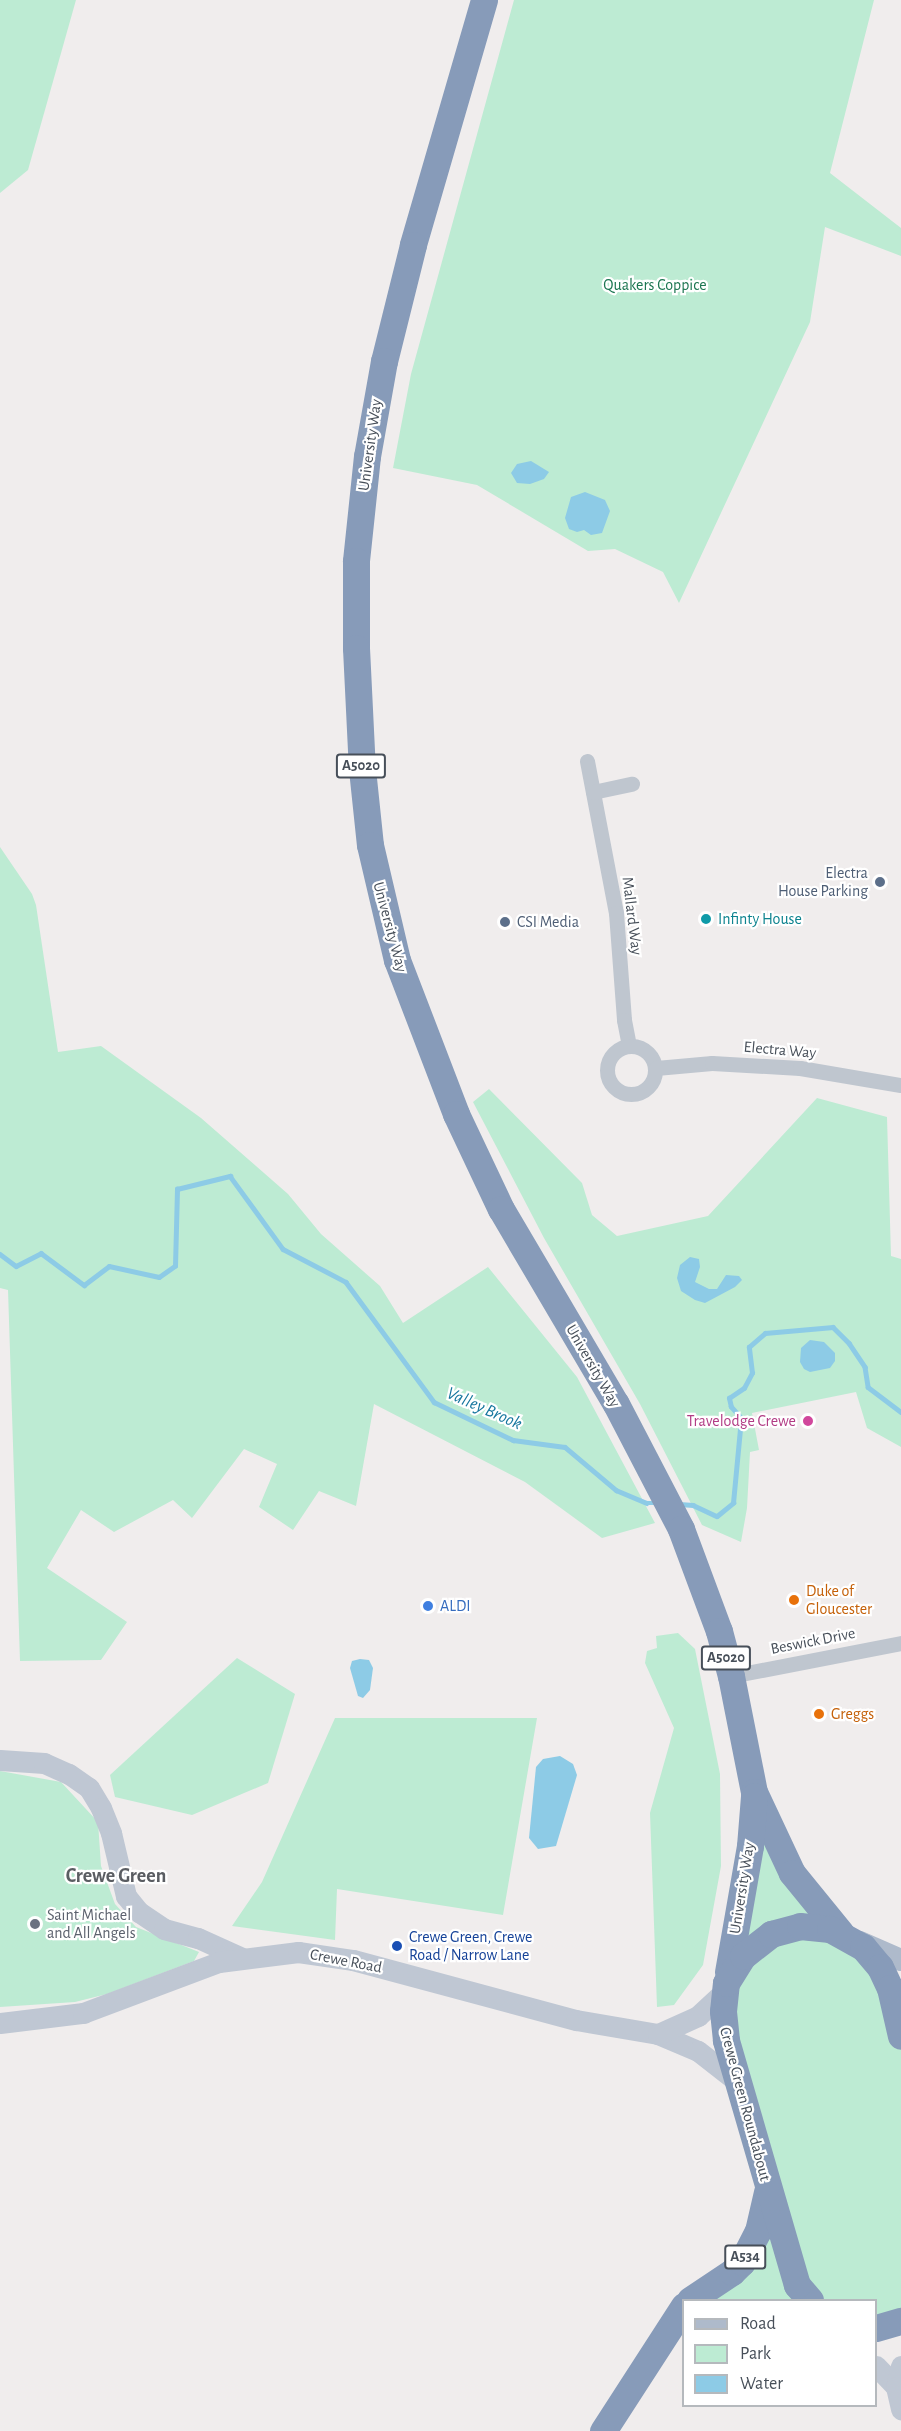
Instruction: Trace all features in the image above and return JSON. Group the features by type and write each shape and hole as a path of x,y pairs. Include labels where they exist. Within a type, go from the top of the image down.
{"highway":[{"name":"University Way","path":"483,0 413,244 384,361 367,456 356,589 357,678 365,807 379,888 397,960 456,1114 518,1239 616,1404 681,1529 706,1592 731,1676 754,1792 792,1873 847,1936"},
{"name":"University Way","path":"725,1987 750,1846 754,1792"},
{"path":"725,1987 743,1956 771,1934 784,1929 814,1926 847,1936 872,1955 886,1978 901,2036"},
{"name":"Crewe Green Roundabout","path":"725,1987 723,2029 767,2190 797,2285 808,2299"},
{"name":"A534","path":"693,2299 732,2272 742,2262 758,2231 767,2190"},
{"path":"603,2431 661,2344 671,2321 682,2308"},
{"path":"877,2328 901,2321"},
{"path":"661,2344 682,2331"}],"main road":[{"path":"0,1760 44,1762 69,1774 89,1788 101,1808 111,1833 126,1896 139,1912 164,1929 198,1938 242,1958"},
{"path":"847,1936 901,1960"},
{"name":"Crewe Road","path":"0,2023 83,2013 193,1970 242,1958 298,1952 327,1955 558,2016 658,2034 698,2051 739,2083"},
{"path":"658,2034 698,2016 725,1987"},
{"path":"901,2366 896,2387 901,2409"},
{"path":"877,2367 896,2387"}],"street":[{"name":"Mallard Way","path":"587,760 616,914 624,1020 629,1045"},
{"path":"593,792 632,784"},
{"path":"629,1045 647,1051 656,1068 650,1086 633,1095 615,1089 606,1072 612,1054 629,1045"},
{"name":"Electra Way","path":"656,1068 712,1063 800,1068 901,1085"},
{"name":"Beswick Drive","path":"731,1676 901,1643"}],"green space":[{"path":"0,0 76,0 28,170 0,193"},
{"name":"Quakers Coppice","path":"514,0 874,0 830,173 901,228 901,256 825,227 810,322 679,603 663,572 615,549 588,551 477,485 393,468 411,374"},
{"path":"0,847 32,894 36,905 58,1052 101,1046 201,1118 288,1194 321,1234 380,1286 403,1323 488,1267 577,1377 655,1523 602,1538 525,1482 374,1404 356,1506 319,1491 293,1530 259,1507 277,1464 244,1449 192,1518 173,1500 114,1532 81,1510 47,1568 127,1622 101,1660 20,1661 8,1290 0,1288"},
{"path":"489,1089 582,1183 592,1215 617,1236 708,1216 817,1098 887,1117 891,1256 901,1259 901,1447 867,1428 856,1392 752,1413 759,1450 750,1452 747,1508 741,1542 702,1525 640,1404 544,1238 473,1102"},
{"path":"678,1633 695,1649 720,1774 721,1866 703,1965 674,2005 657,2007 650,1813 674,1728 645,1663 647,1651 657,1648 656,1636"},
{"path":"237,1658 295,1694 268,1783 192,1815 115,1797 110,1775"},
{"path":"335,1718 537,1718 503,1915 337,1889 335,1940 232,1926 262,1882"},
{"path":"0,1771 61,1782 98,1822 101,1866 115,1904 136,1927 199,1952 194,1961 107,1994 75,2002 0,2007"},
{"path":"756,1796 853,1939 901,2033 901,2321 877,2328 877,2299 692,2299 732,2272 767,2190 731,2058"}],"water":[{"path":"531,461 549,472 544,479 530,484 517,483 511,473 517,464"},
{"path":"585,492 605,500 610,511 602,533 591,535 584,530 577,532 569,529 565,518 571,497"},
{"path":"690,1257 699,1259 700,1267 695,1282 709,1289 717,1289 726,1275 739,1276 742,1280 735,1287 705,1303 695,1300 681,1291 677,1278 680,1265"},
{"path":"810,1340 824,1342 835,1353 835,1361 830,1368 810,1372 804,1369 800,1362 801,1348"},
{"path":"369,1660 373,1668 370,1690 363,1698 358,1696 350,1668 352,1661"},
{"path":"560,1756 573,1764 577,1775 556,1846 538,1849 529,1838 536,1767 543,1759"}],"waterway":[{"name":"Valley Brook","path":"0,1254 16,1266 41,1253 84,1285 109,1266 159,1277 175,1266 177,1189 230,1176 283,1249 346,1282 434,1402 513,1440 565,1447 616,1490 646,1503 658,1503"},
{"name":"Valley Brook","path":"679,1504 693,1505 717,1516 733,1503 741,1418 731,1407 729,1398 744,1388 752,1373 749,1347 765,1333 833,1327 849,1343 865,1367 868,1387 901,1412"}],"place":[{"name":"Electra House Parking","path":"880,882"},
{"name":"Infinty House","path":"706,919"},
{"name":"CSI Media","path":"505,922"},
{"name":"Travelodge Crewe","path":"808,1421"},
{"name":"Duke of Gloucester","path":"794,1600"},
{"name":"ALDI","path":"428,1606"},
{"name":"Greggs","path":"819,1714"},
{"name":"Saint Michael and All Angels","path":"35,1924"},
{"name":"Crewe Green, Crewe Road / Narrow Lane","path":"397,1946"}],"district":[{"name":"Crewe Green","path":"116,1876"}]}
